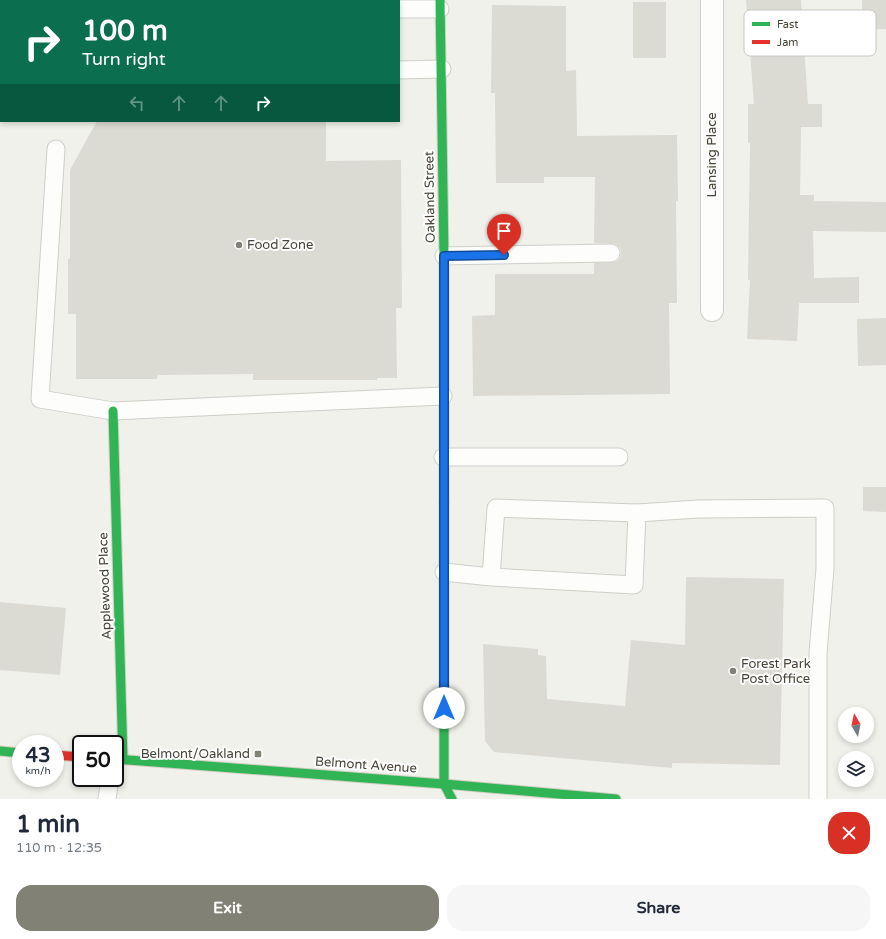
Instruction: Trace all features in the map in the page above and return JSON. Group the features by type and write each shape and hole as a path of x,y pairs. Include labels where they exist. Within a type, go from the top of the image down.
{"main road":[{"name":"Oakland Street","path":"440,4 444,256 444,784 452,799"},
{"name":"Applewood Place","path":"113,411 119,735"},
{"path":"0,751 12,752"},
{"name":"Belmont Avenue","path":"124,760 444,784 616,799"}],"street":[{"name":"Lansing Place","path":"712,0 712,310"}],"lane":[{"path":"400,9 440,4"},
{"path":"400,70 442,69"},
{"path":"56,148 40,399 113,411 443,396"},
{"path":"444,256 611,254"},
{"path":"443,457 619,457"},
{"path":"491,577 496,508 637,513 698,509 825,508 825,568 818,653 818,799"},
{"path":"444,572 491,577 634,585 637,513"},
{"path":"107,799 109,787"}],"building":[{"path":"746,0 801,0 802,10 747,10"},
{"path":"862,0 886,0 886,29 876,29 876,10 862,10"},
{"path":"633,2 666,2 666,58 633,58"},
{"path":"492,5 566,6 566,71 576,70 577,136 677,135 677,303 669,303 670,394 473,396 472,316 495,315 495,274 594,274 594,263 616,262 620,258 621,253 620,248 615,244 594,243 595,177 544,177 544,183 496,183 495,93 491,93"},
{"path":"750,56 805,56 808,104 822,104 822,127 801,127 800,195 814,195 814,201 886,202 886,232 813,231 814,278 859,277 859,303 799,303 797,341 747,339 750,280 748,280 750,143 748,143 748,104 754,104"},
{"name":"Food Zone","path":"96,122 326,122 326,161 401,160 402,308 396,308 397,378 377,378 377,380 253,380 253,374 158,375 157,379 76,379 76,314 68,314 68,259 70,259 70,170"},
{"path":"886,318 886,365 858,366 857,319"},
{"path":"863,487 886,487 886,512 863,511"},
{"path":"686,577 784,579 780,765 672,763 672,768 494,752 485,741 483,644 538,649 538,655 546,656 547,699 625,706 631,640 685,645"},
{"path":"0,602 66,608 60,675 0,670"}],"traffic: fast":[{"path":"440,0 444,256 444,398"},
{"path":"113,411 122,735"},
{"path":"444,502 444,784 452,799"},
{"path":"0,751 12,752"},
{"path":"124,760 444,784 616,799"}],"traffic: jam":[{"path":"444,398 444,502"},
{"path":"64,756 72,756"}],"place":[{"name":"Food Zone","path":"239,245"},
{"name":"Forest Park Post Office","path":"733,671"},
{"name":"Belmont/Oakland","path":"258,754"}],"route":[{"path":"444,708 444,256 504,255"}]}
